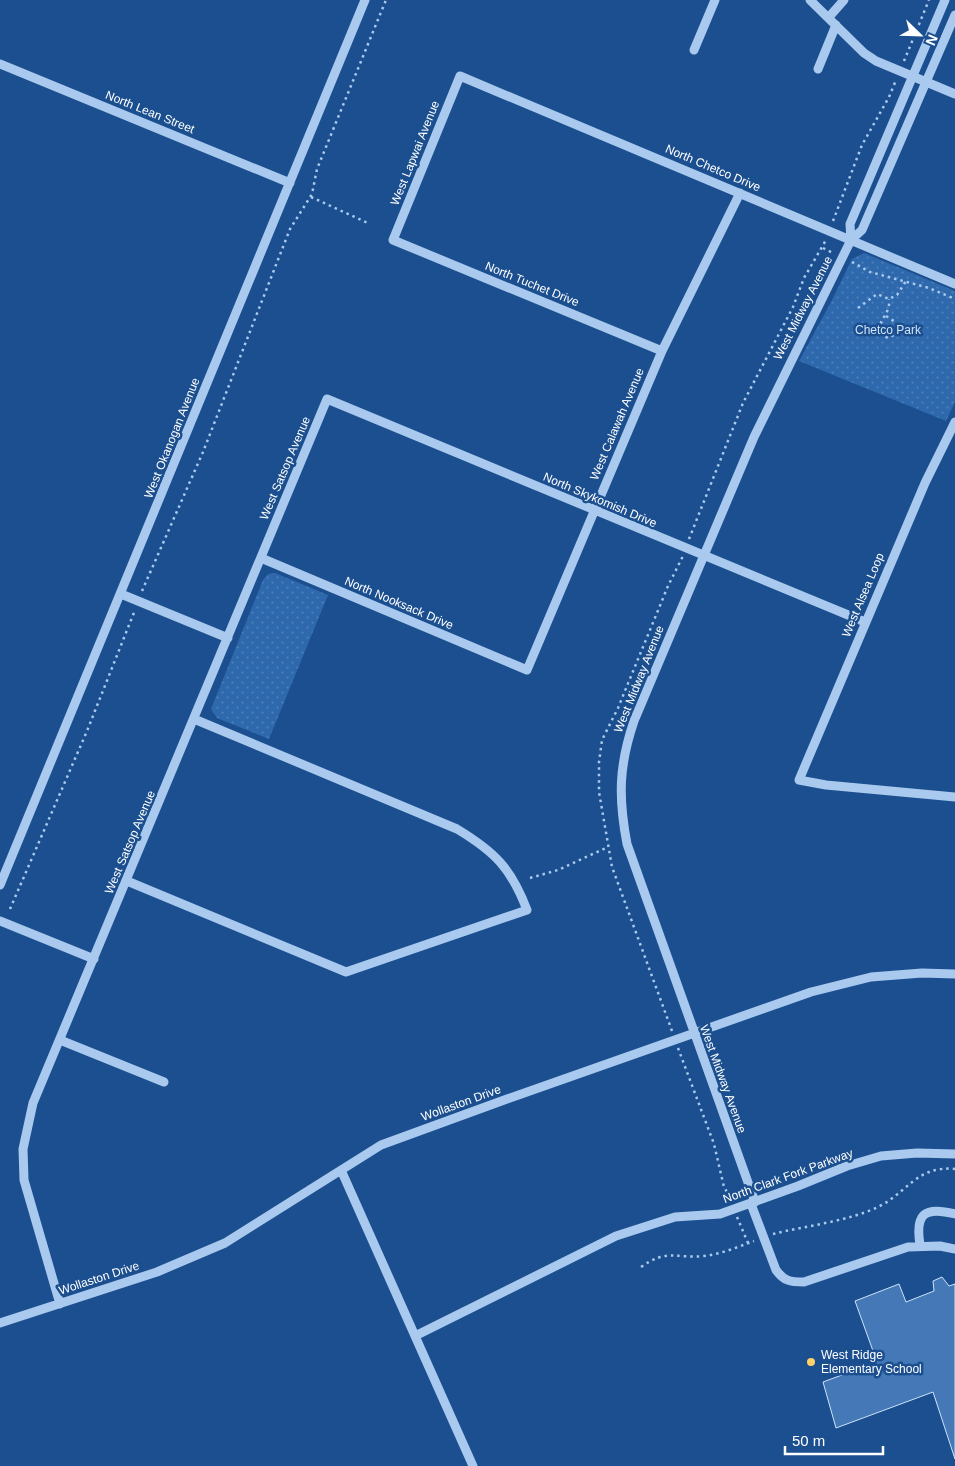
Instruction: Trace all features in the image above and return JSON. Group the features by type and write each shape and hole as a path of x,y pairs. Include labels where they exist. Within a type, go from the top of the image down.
{"street":[{"name":"West Okanogan Avenue","path":"0,885 365,0"},
{"path":"694,50 715,0"},
{"path":"810,0 830,17 864,53 899,72 955,94"},
{"path":"830,17 844,0"},
{"name":"West Midway Avenue","path":"851,240 850,224 945,0"},
{"name":"West Midway Avenue","path":"920,1245 908,1247 804,1282 790,1282 782,1278 776,1270 763,1238 753,1203 626,844 620,792 626,744 634,720 764,414 851,240 862,230 955,15"},
{"path":"818,69 836,25"},
{"name":"North Lean Street","path":"0,64 290,183"},
{"name":"North Chetco Drive","path":"460,76 955,284"},
{"name":"West Lapwai Avenue","path":"393,240 460,76"},
{"name":"West Calawah Avenue","path":"527,670 662,351 740,194"},
{"name":"North Tuchet Drive","path":"393,240 662,351"},
{"name":"North Skykomish Drive","path":"328,399 685,549 865,622"},
{"name":"West Satsop Avenue","path":"60,1304 24,1180 23,1149 33,1103 328,399"},
{"name":"West Alsea Loop","path":"955,422 925,483 799,780 826,785 955,797"},
{"name":"North Nooksack Drive","path":"261,558 527,670"},
{"path":"121,594 228,638"},
{"path":"127,881 346,972 527,910 517,885 508,871 478,842 456,829 194,719"},
{"path":"0,921 94,959"},
{"name":"Wollaston Drive","path":"0,1323 157,1272 225,1243 381,1145 812,992 871,976 922,973 955,974"},
{"path":"60,1040 164,1082"},
{"name":"North Clark Fork Parkway","path":"415,1336 616,1236 675,1216 720,1214 847,1166 881,1156 917,1153 955,1154"},
{"path":"341,1170 473,1466"},
{"path":"955,1214 931,1211 924,1214 918,1220 917,1228 920,1245 955,1249"}],"path":[{"path":"10,908 87,731 138,601 203,452 290,230 311,197 317,169 386,0"},
{"path":"748,1244 735,1209 724,1187 714,1144 612,867 599,792 599,762 602,740 618,708 685,549 743,403 793,307 804,278 823,248 862,145 889,97 929,0"},
{"path":"311,197 370,224"},
{"path":"823,248 870,272 906,281 955,299"},
{"path":"858,308 877,294 888,299 897,295 906,281"},
{"path":"886,316 896,324 897,330 893,337 882,336 879,333 880,323 889,309 888,299"},
{"path":"530,878 558,870 608,847"},
{"path":"641,1267 655,1257 705,1256 879,1206 913,1180 930,1170 955,1169"}],"green space":[{"name":"Chetco Park","path":"864,253 955,291 955,402 946,421 799,361 852,259"},
{"path":"275,573 328,595 269,739 217,718 211,709 263,580 268,574"}],"building":[{"path":"942,1277 949,1286 955,1284 955,1459 933,1392 836,1428 823,1382 877,1362 855,1301 899,1284 906,1302 934,1291 933,1281"}],"place":[{"name":"West Ridge Elementary School","path":"811,1362"}]}
